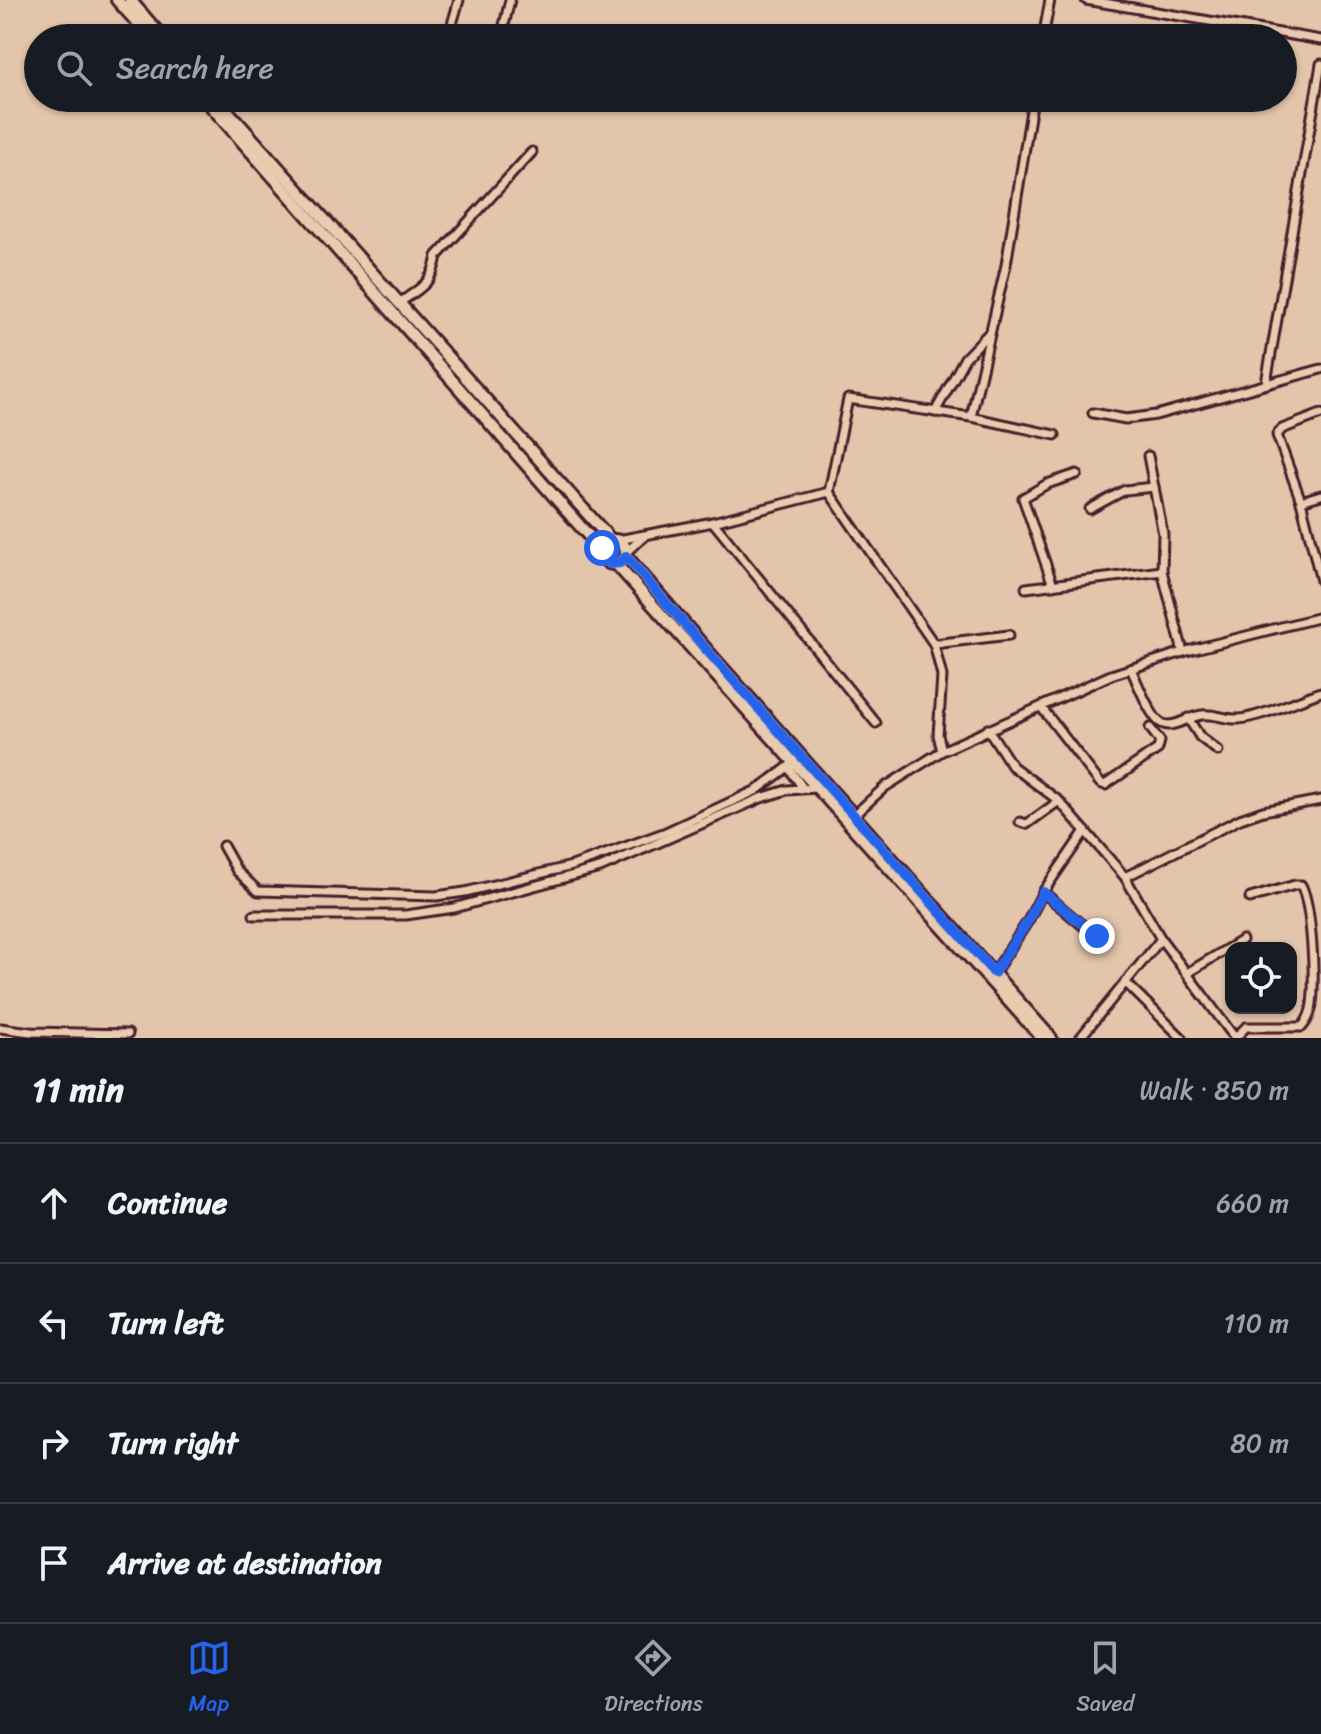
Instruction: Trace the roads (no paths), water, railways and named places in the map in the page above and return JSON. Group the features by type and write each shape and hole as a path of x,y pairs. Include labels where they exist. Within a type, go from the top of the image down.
{"street":[{"path":"117,0 138,24"},
{"path":"130,0 151,24"},
{"path":"452,24 459,0"},
{"path":"504,24 510,0"},
{"path":"1046,24 1050,0"},
{"path":"1086,0 1227,24"},
{"path":"1297,36 1321,40"},
{"path":"1266,383 1321,64"},
{"path":"216,112 602,551 607,562 616,564 791,764 819,788 1042,1038"},
{"path":"228,112 614,540 624,544 626,554 1051,1038"},
{"path":"971,417 1006,265 1031,112"},
{"path":"399,303 427,284 434,272 437,256 532,152"},
{"path":"935,412 965,358 991,331"},
{"path":"1093,413 1126,419 1156,415 1321,369"},
{"path":"942,751 938,735 942,676 934,644 829,492 848,399 971,417 1055,435"},
{"path":"1321,414 1282,429 1277,435 1316,544 1321,581"},
{"path":"1148,456 1163,534 1162,571 1183,652"},
{"path":"1053,585 1023,498 1047,484 1077,474"},
{"path":"1090,509 1125,490 1154,487"},
{"path":"602,551 604,545 614,540 713,522 829,492"},
{"path":"1301,501 1321,495"},
{"path":"713,522 876,723"},
{"path":"616,564 645,536"},
{"path":"1026,588 1162,571"},
{"path":"853,816 885,787 942,751 988,729 1131,669 1183,652 1321,617"},
{"path":"934,644 1009,635"},
{"path":"1131,669 1160,723 1177,724 1205,714 1237,720 1321,692"},
{"path":"1041,707 1100,783 1105,785 1158,749 1160,741 1150,728"},
{"path":"1188,718 1200,737 1218,751"},
{"path":"988,729 1012,766 1059,801 1125,877 1161,939 1235,1038 1246,1027 1302,1027 1317,1006 1309,919 1301,885 1250,898"},
{"path":"223,846 237,871 258,891 436,896 465,892 548,872 666,832 757,790 791,764"},
{"path":"791,764 803,788"},
{"path":"776,775 787,790"},
{"path":"254,915 406,915 454,908 600,868 761,798 787,790 819,788"},
{"path":"1125,877 1240,819 1263,811 1321,800"},
{"path":"1020,822 1027,824 1059,801"},
{"path":"994,973 1043,892 1085,831"},
{"path":"1043,892 1100,940"},
{"path":"1080,1038 1161,939"},
{"path":"1187,973 1242,940"},
{"path":"1125,982 1182,1038"},
{"path":"0,1028 31,1032 128,1034"}]}
